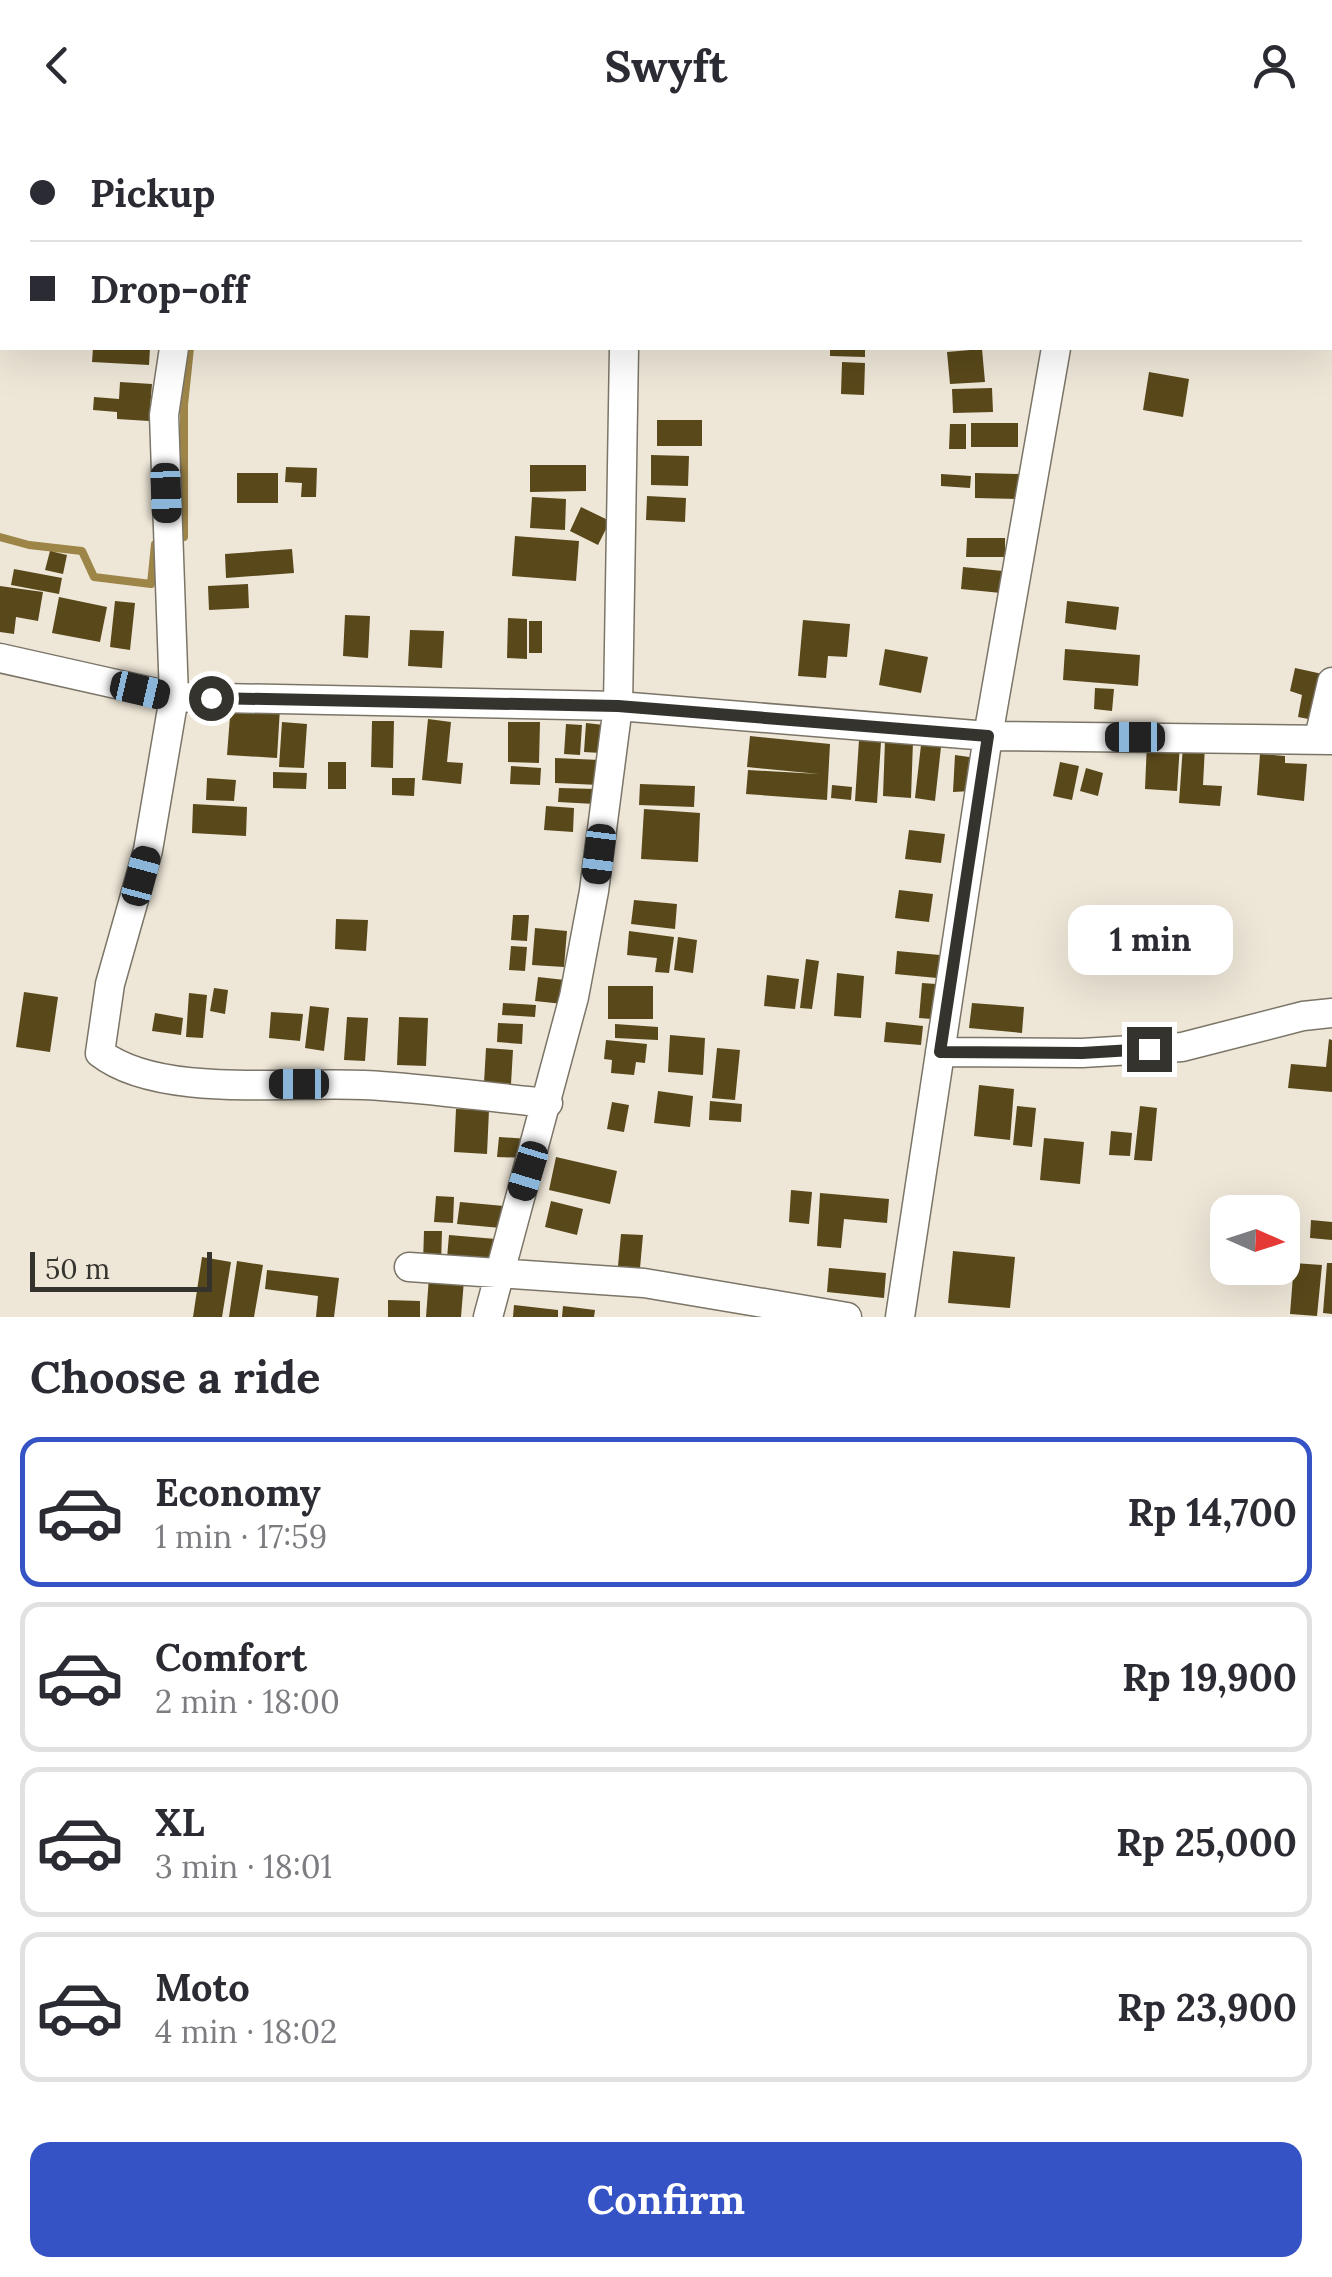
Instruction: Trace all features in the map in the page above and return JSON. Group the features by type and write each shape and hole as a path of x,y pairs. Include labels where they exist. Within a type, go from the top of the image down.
{"street":[{"path":"174,350 164,415 174,697 148,850 110,984 100,1053 131,1070 201,1083 364,1084 548,1104"},
{"path":"488,1317 548,1104 594,892 618,706 624,350"},
{"path":"900,1317 988,736 1056,350"},
{"path":"0,658 174,697 618,706 988,736 1326,739 1332,682"},
{"path":"940,1052 1082,1053 1182,1047 1303,1016 1332,1013"},
{"path":"409,1268 644,1284 846,1317"}],"building":[{"path":"93,350 150,350 149,365 92,362"},
{"path":"830,350 865,350 865,357 830,356"},
{"path":"982,350 985,382 950,384 947,352"},
{"path":"842,362 865,363 864,395 841,394"},
{"path":"1149,372 1189,379 1183,417 1143,410"},
{"path":"120,382 152,384 149,421 117,419 117,412 93,410 94,397 119,399"},
{"path":"992,388 993,412 953,413 952,389"},
{"path":"657,420 702,420 702,446 657,446"},
{"path":"971,423 1018,423 1018,447 971,447"},
{"path":"950,424 966,424 966,449 949,449"},
{"path":"651,455 689,456 688,486 651,485"},
{"path":"530,465 586,465 586,491 530,492"},
{"path":"286,467 317,468 316,497 301,497 302,483 285,482"},
{"path":"237,473 278,473 278,503 237,503"},
{"path":"975,473 1022,474 1022,499 975,498"},
{"path":"941,474 971,476 970,488 941,486"},
{"path":"647,496 686,498 685,522 646,520"},
{"path":"532,497 566,499 565,530 530,528"},
{"path":"581,507 610,521 598,545 570,531"},
{"path":"515,536 579,541 576,581 512,576"},
{"path":"967,538 1005,538 1005,557 966,557"},
{"path":"292,549 294,573 226,578 225,554"},
{"path":"50,551 67,555 63,574 45,570"},
{"path":"963,567 1003,571 1001,593 961,589"},
{"path":"14,569 62,578 59,594 11,585"},
{"path":"248,584 249,608 209,610 208,586"},
{"path":"0,586 43,592 38,621 16,617 14,634 0,632"},
{"path":"59,597 107,607 100,642 52,633"},
{"path":"115,601 135,603 130,650 110,647"},
{"path":"1067,601 1119,607 1116,630 1065,623"},
{"path":"345,615 370,616 368,658 343,656"},
{"path":"508,618 527,619 527,659 507,658"},
{"path":"803,620 850,624 847,657 828,656 826,678 798,676"},
{"path":"529,621 542,621 542,653 529,653"},
{"path":"410,630 444,631 442,668 408,666"},
{"path":"885,649 928,657 921,693 879,685"},
{"path":"1065,649 1140,655 1138,686 1063,680"},
{"path":"1295,668 1327,675 1319,721 1298,717 1302,695 1290,691"},
{"path":"1095,688 1114,689 1112,711 1094,709"},
{"path":"231,704 280,708 277,758 227,755"},
{"path":"428,719 451,722 447,762 463,763 461,784 422,780"},
{"path":"372,721 394,721 393,768 371,767"},
{"path":"282,722 307,724 304,768 279,767"},
{"path":"508,722 540,722 539,763 508,762"},
{"path":"586,723 604,725 601,753 584,752"},
{"path":"566,724 582,725 580,755 564,754"},
{"path":"750,736 830,744 827,800 746,794 748,770 819,774 747,767"},
{"path":"859,740 881,742 877,803 855,801"},
{"path":"885,740 913,741 911,798 883,796"},
{"path":"1147,742 1180,744 1177,791 1145,789"},
{"path":"921,745 941,747 935,801 915,798"},
{"path":"1183,745 1205,746 1203,785 1222,786 1220,806 1179,803"},
{"path":"1260,754 1285,756 1285,763 1307,764 1304,801 1257,795"},
{"path":"955,755 976,758 971,791 953,792"},
{"path":"555,758 600,760 599,785 555,783"},
{"path":"328,762 346,762 346,789 328,789"},
{"path":"1060,762 1079,766 1072,800 1053,796"},
{"path":"511,766 541,768 540,785 510,784"},
{"path":"1086,768 1103,773 1098,796 1080,791"},
{"path":"273,772 307,773 306,789 273,788"},
{"path":"207,778 236,780 234,801 206,800"},
{"path":"392,778 415,778 414,796 392,795"},
{"path":"640,784 695,786 694,807 639,805"},
{"path":"832,785 852,787 851,800 831,798"},
{"path":"559,788 596,789 595,804 558,802"},
{"path":"193,804 247,807 246,836 192,833"},
{"path":"546,806 574,808 573,832 544,830"},
{"path":"644,809 700,813 698,862 641,859"},
{"path":"909,830 945,834 941,863 905,859"},
{"path":"899,890 933,894 929,922 895,918"},
{"path":"634,900 677,904 675,929 631,924"},
{"path":"513,915 529,915 527,941 511,940"},
{"path":"336,919 368,920 366,951 335,949"},
{"path":"535,928 567,931 564,967 532,965"},
{"path":"629,931 674,937 669,973 655,972 657,958 627,955"},
{"path":"678,937 697,940 693,973 674,970"},
{"path":"511,946 527,947 525,971 509,970"},
{"path":"897,951 940,955 937,978 895,974"},
{"path":"806,959 819,961 812,1009 800,1008"},
{"path":"837,973 864,976 861,1018 834,1016"},
{"path":"767,975 799,979 795,1009 764,1006"},
{"path":"538,977 565,980 563,1004 535,1001"},
{"path":"922,983 936,984 932,1019 919,1018"},
{"path":"608,986 653,986 653,1019 608,1019"},
{"path":"214,988 228,990 225,1014 210,1011"},
{"path":"24,992 58,997 50,1052 16,1047"},
{"path":"189,993 207,995 203,1038 186,1037"},
{"path":"503,1003 536,1005 535,1017 502,1015"},
{"path":"972,1003 1024,1007 1022,1033 969,1028"},
{"path":"310,1006 329,1008 324,1051 305,1048"},
{"path":"271,1012 303,1014 300,1041 269,1038"},
{"path":"155,1013 183,1018 181,1035 152,1031"},
{"path":"347,1017 368,1018 365,1061 344,1060"},
{"path":"399,1017 428,1018 426,1066 397,1065"},
{"path":"886,1022 923,1026 921,1045 884,1042"},
{"path":"498,1023 523,1024 522,1044 497,1042"},
{"path":"615,1024 658,1027 658,1040 615,1038"},
{"path":"670,1035 705,1038 703,1075 668,1072"},
{"path":"1329,1039 1332,1092 1288,1088 1291,1064 1326,1067"},
{"path":"606,1040 647,1044 645,1063 636,1062 634,1075 611,1073 612,1060 604,1059"},
{"path":"486,1048 513,1050 511,1084 484,1083"},
{"path":"717,1048 740,1050 735,1100 712,1098"},
{"path":"979,1085 1014,1089 1010,1140 974,1136"},
{"path":"658,1091 693,1096 690,1127 654,1123"},
{"path":"710,1101 742,1104 741,1122 709,1120"},
{"path":"612,1102 629,1105 624,1132 607,1129"},
{"path":"1017,1106 1036,1108 1032,1147 1013,1145"},
{"path":"1140,1106 1157,1108 1152,1161 1134,1160"},
{"path":"456,1109 489,1110 487,1154 454,1152"},
{"path":"1111,1131 1132,1133 1130,1156 1109,1155"},
{"path":"499,1137 528,1139 527,1158 497,1157"},
{"path":"1044,1138 1084,1142 1080,1184 1040,1180"},
{"path":"556,1157 617,1171 610,1204 549,1190"},
{"path":"791,1190 812,1192 809,1224 789,1222"},
{"path":"820,1193 889,1199 887,1223 844,1219 841,1248 817,1246"},
{"path":"436,1196 454,1197 453,1223 434,1222"},
{"path":"551,1201 583,1209 577,1235 545,1227"},
{"path":"460,1202 504,1206 501,1228 457,1224"},
{"path":"1311,1220 1332,1222 1332,1240 1310,1238"},
{"path":"424,1231 442,1231 441,1264 423,1263"},
{"path":"621,1234 643,1235 640,1268 618,1266"},
{"path":"449,1235 496,1239 494,1262 447,1258"},
{"path":"953,1251 1015,1257 1010,1308 948,1303"},
{"path":"202,1257 231,1262 222,1317 193,1317"},
{"path":"237,1261 263,1265 254,1317 229,1317"},
{"path":"1300,1263 1322,1265 1317,1316 1290,1314 1292,1285 1300,1285"},
{"path":"1327,1263 1332,1263 1332,1314 1323,1313"},
{"path":"829,1268 886,1273 884,1298 827,1292"},
{"path":"267,1270 339,1278 334,1317 316,1317 318,1296 265,1289"},
{"path":"429,1277 464,1280 461,1317 426,1317"},
{"path":"388,1300 420,1301 420,1317 388,1317"},
{"path":"514,1305 558,1310 558,1317 513,1317"},
{"path":"563,1306 595,1310 594,1317 562,1317"}],"waterway":[{"path":"174,539 184,537 184,405 190,350"},
{"path":"0,537 29,545 82,551 94,577 151,584 155,544 161,542"}],"route":[{"path":"211,698 618,706 988,736 940,1052 1082,1053 1149,1049"}]}
